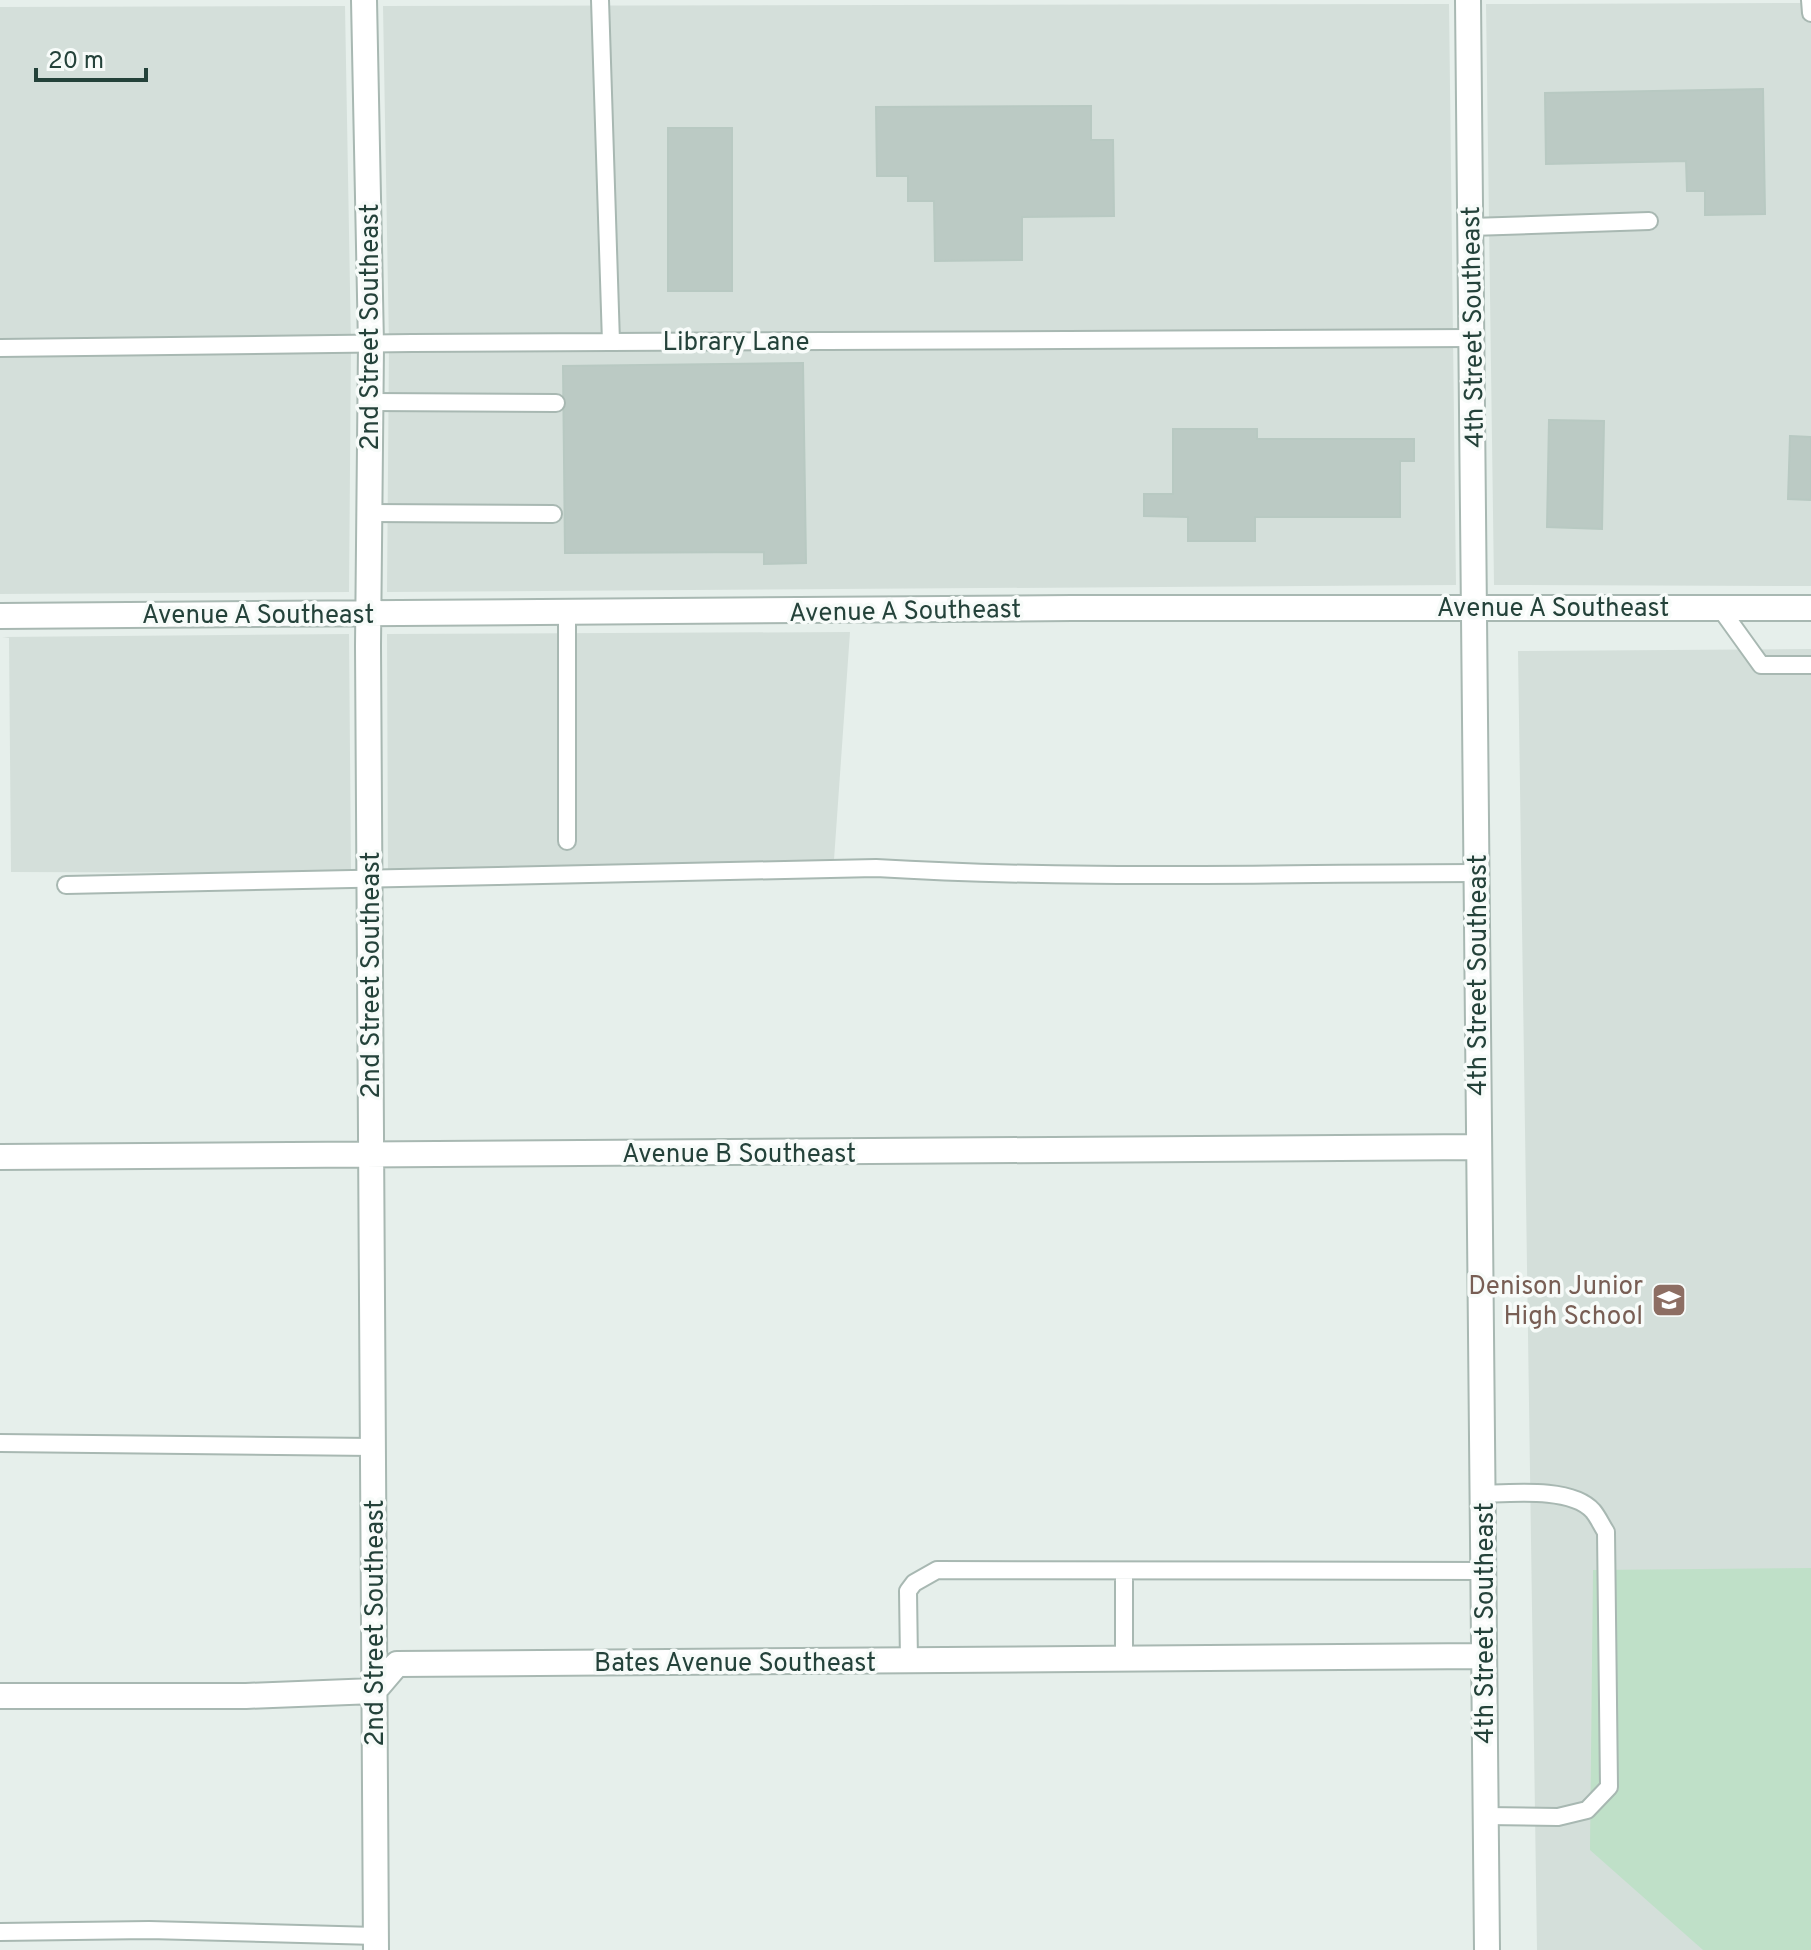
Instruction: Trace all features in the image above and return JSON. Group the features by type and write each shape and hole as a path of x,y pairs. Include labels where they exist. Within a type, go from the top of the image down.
{"street":[{"name":"2nd Street Southeast","path":"364,0 371,345 368,613 376,1943"},
{"name":"4th Street Southeast","path":"1468,0 1487,1950"},
{"name":"Avenue A Southeast","path":"0,616 1476,606 1811,608"},
{"name":"Avenue B Southeast","path":"0,1157 1478,1147"},
{"name":"Bates Avenue Southeast","path":"374,1691 397,1664 1483,1656"},
{"path":"0,1696 246,1696 374,1691"}],"lane":[{"path":"600,0 611,342"},
{"path":"1810,0 1811,13"},
{"path":"1471,227 1649,221"},
{"name":"Library Lane","path":"0,348 1472,338"},
{"path":"370,402 556,403"},
{"path":"369,513 553,514"},
{"path":"1720,608 1761,665 1811,665"},
{"path":"567,612 567,841"},
{"path":"66,885 876,868 993,875 1106,876 1477,873"},
{"path":"0,1443 373,1447"},
{"path":"1483,1494 1564,1496 1592,1509 1606,1532 1609,1787 1587,1810 1558,1817 1485,1816"},
{"path":"909,1661 908,1591 914,1583 937,1570 1484,1571"},
{"path":"1124,1571 1124,1659"},
{"path":"0,1932 149,1930 376,1943"}],"shaded area":[{"path":"1811,3 1811,586 1494,585 1486,4"},
{"path":"1449,4 1456,585 387,592 389,346 383,6"},
{"path":"345,6 351,345 349,592 0,594 0,7"},
{"path":"850,632 833,874 388,873 387,634"},
{"path":"349,634 351,873 11,872 9,638 2,637"},
{"name":"Denison Junior High School","path":"1811,649 1811,1950 1537,1950 1518,651"}],"green space":[{"path":"1811,1568 1811,1950 1703,1950 1590,1850 1593,1570"}],"building":[{"path":"1763,89 1765,214 1705,215 1705,191 1687,191 1686,161 1546,164 1545,93"},
{"path":"1091,106 1091,140 1113,140 1114,216 1022,217 1022,260 935,261 934,201 908,201 908,176 877,176 876,107"},
{"path":"668,128 732,128 732,291 668,291"},
{"path":"803,363 806,563 764,564 764,552 565,553 563,366"},
{"path":"1549,420 1604,421 1602,529 1547,527"},
{"path":"1173,429 1257,429 1257,439 1414,439 1414,461 1400,461 1400,517 1255,517 1255,541 1188,541 1188,517 1144,516 1144,494 1173,494"},
{"path":"1790,436 1811,437 1811,500 1788,499"}],"place":[{"name":"Denison Junior High School","path":"1669,1300"}]}
